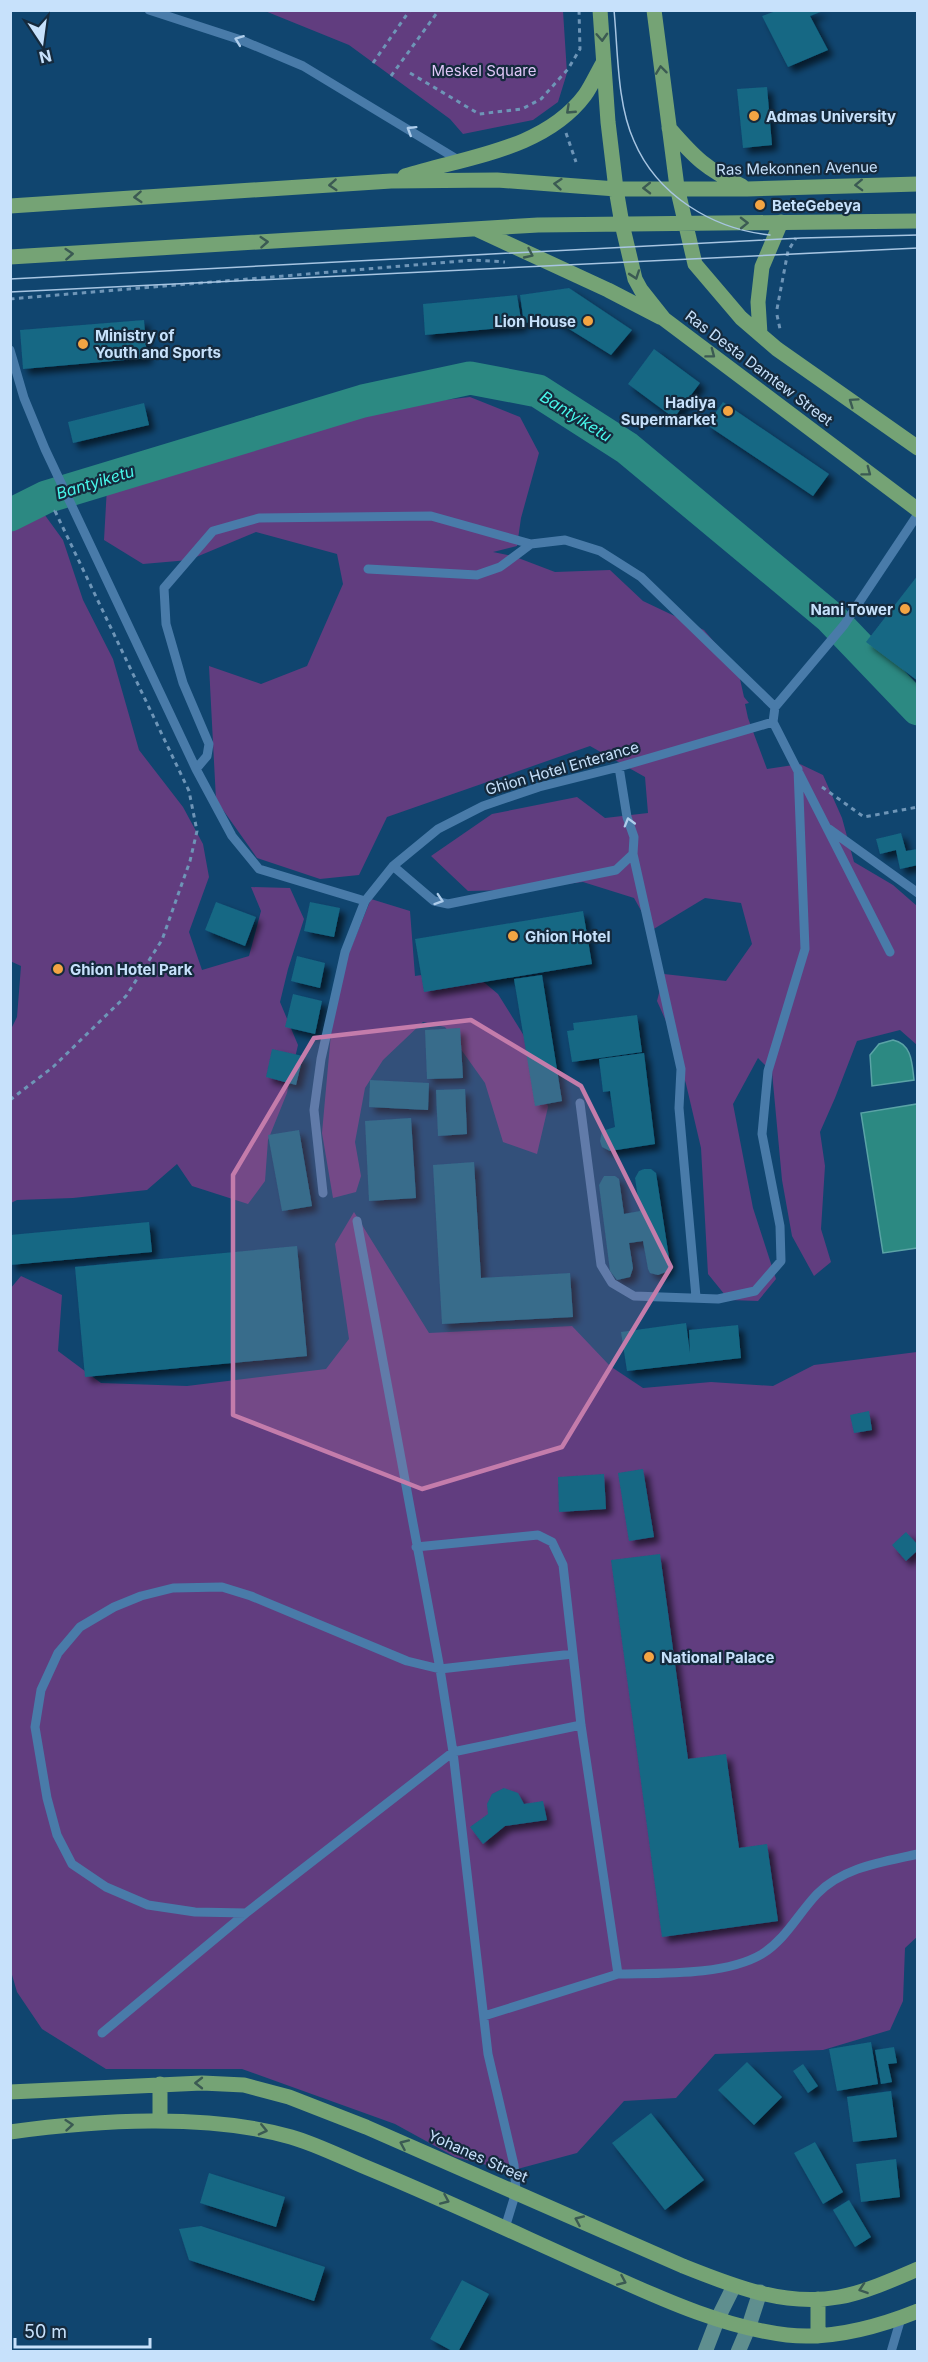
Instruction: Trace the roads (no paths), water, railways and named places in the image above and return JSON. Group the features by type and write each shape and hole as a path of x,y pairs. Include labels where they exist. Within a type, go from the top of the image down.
{"main road":[{"name":"Ras Desta Damtew Street","path":"600,10 616,189 635,279 664,319 918,512"},
{"name":"Ras Desta Damtew Street","path":"654,10 678,187 695,264 741,318 777,349 918,448"},
{"path":"10,206 391,181 532,137 554,124 573,108 585,95 603,63"},
{"path":"669,128 697,160 714,173 747,189"},
{"name":"Ras Mekonnen Avenue","path":"391,181 497,180 616,189 678,187 747,189 918,184"},
{"path":"10,257 538,225 918,221"},
{"path":"760,334 758,303 762,267 781,222"},
{"path":"476,229 608,290 664,319"},
{"path":"160,2084 160,2121"},
{"name":"Yohanes Street","path":"10,2092 160,2084 244,2085 289,2097 366,2127 683,2266 734,2286 785,2298 841,2297 918,2269"},
{"path":"10,2132 80,2124 160,2121 256,2128 293,2138 445,2200 647,2292 718,2318 787,2335 818,2336 846,2332 901,2318 918,2311"},
{"path":"705,2352 734,2286"},
{"path":"738,2352 760,2292"},
{"path":"818,2299 818,2336"}],"lane":[{"path":"149,10 241,40 303,66 460,161"},
{"path":"10,350 24,398 45,449 196,769 232,836 259,869 365,901"},
{"path":"890,952 773,722 775,708 844,625 918,512"},
{"path":"196,769 207,756 209,744 183,683 166,624 164,588 213,531 259,518 431,516 531,544 566,540 600,551 641,577 775,708"},
{"path":"368,569 477,575 500,567 531,544"},
{"name":"Ghion Hotel Enterance","path":"323,1193 314,1110 321,1059 345,952 365,901 393,866 438,829 483,806 539,787 619,767 773,722"},
{"path":"619,767 627,817 634,837 633,854 681,1069 679,1108 696,1297"},
{"path":"580,1104 601,1265 612,1283 634,1296 718,1299 755,1291 781,1261 780,1226 762,1134 768,1071 805,949 798,769"},
{"path":"828,828 918,893"},
{"path":"393,866 434,901 448,904 616,870 633,854"},
{"path":"357,1221 440,1669 453,1752 488,2054 514,2164 516,2192 505,2228"},
{"path":"416,1547 538,1535 552,1542 563,1565 581,1725 618,1974"},
{"path":"246,1913 195,1911 148,1905 106,1887 72,1864 57,1835 47,1798 35,1727 41,1690 58,1653 80,1627 114,1607 141,1596 173,1588 222,1587 251,1596 407,1661 440,1669 573,1654"},
{"path":"102,2033 246,1913 453,1752 581,1725"},
{"path":"484,2016 618,1974 683,1974 726,1966 760,1955 776,1944 817,1894 832,1881 858,1868 918,1854"},
{"path":"891,2352 901,2318"}],"waterway":[{"name":"Bantyiketu","path":"10,515 46,497 363,401 470,378 538,391 627,448 830,617 918,709"}],"tram line":[{"path":"614,10 624,111 634,141 644,160 657,178 689,206 728,225 770,235"},
{"path":"10,279 802,238 918,235"},
{"path":"10,292 918,248"}],"place":[{"name":"Admas University","path":"754,116"},
{"name":"BeteGebeya","path":"760,205"},
{"name":"Lion House","path":"588,321"},
{"name":"Ministry of Youth and Sports","path":"83,344"},
{"name":"Hadiya Supermarket","path":"728,411"},
{"name":"Nani Tower","path":"905,609"},
{"name":"Ghion Hotel","path":"513,936"},
{"name":"Ghion Hotel Park","path":"58,969"},
{"name":"National Palace","path":"649,1657"}],"park label":[{"name":"Meskel Square","path":"484,70"}]}
